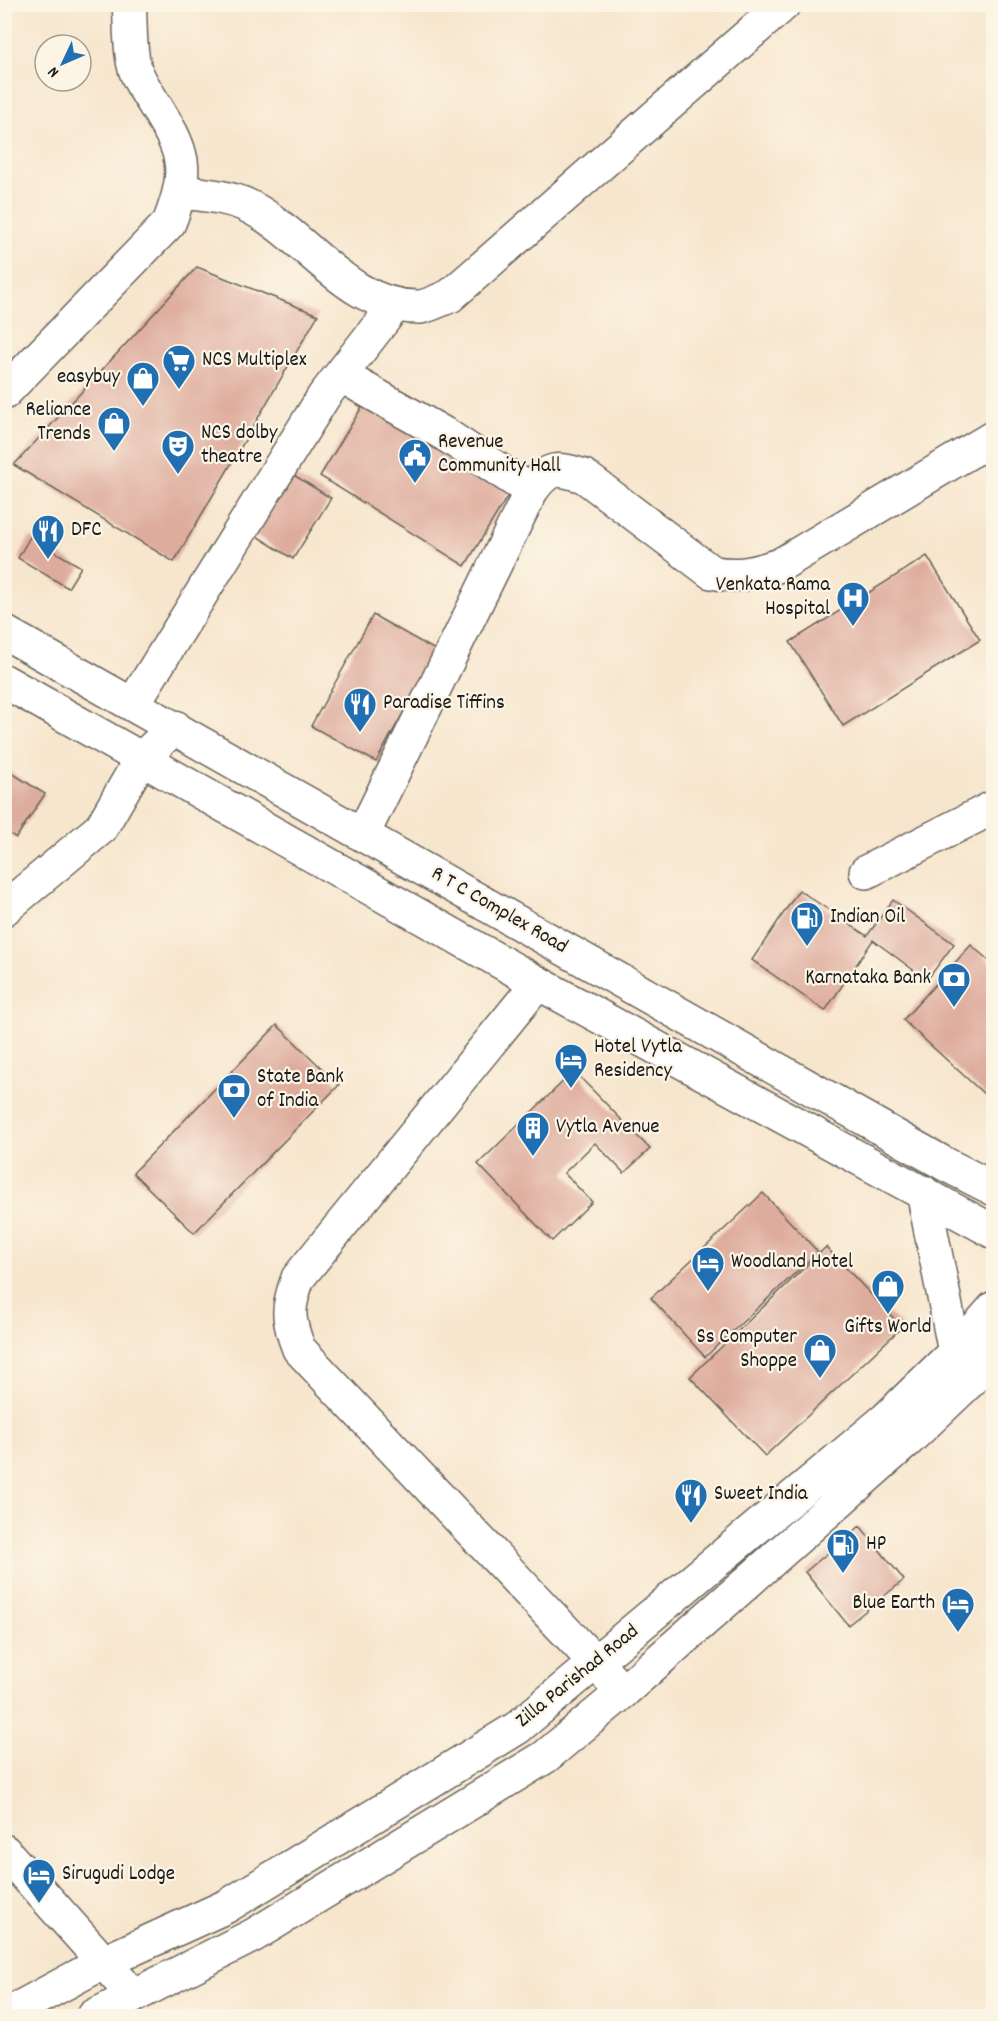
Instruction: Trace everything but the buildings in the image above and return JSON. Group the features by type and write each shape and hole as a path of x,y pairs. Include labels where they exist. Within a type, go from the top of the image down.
{"main road":[{"path":"4,393 169,223 181,192 183,168 172,133 143,86 134,65 129,4"},
{"path":"181,192 218,196 248,206 284,230 327,267 364,292 395,305 422,307 450,296 784,4"},
{"path":"133,704 324,396 342,376 395,305"},
{"path":"342,376 446,435 531,491"},
{"path":"363,834 531,491 540,477 551,470 564,470 584,476 711,572 727,576 747,576 780,565 993,437"},
{"name":"R T C Complex Road","path":"4,632 943,1163 993,1189"},
{"name":"R T C Complex Road","path":"4,681 538,983 993,1232"},
{"path":"4,909 101,828 141,759 175,727"},
{"path":"866,872 993,807"},
{"path":"538,983 298,1278 290,1301 289,1323 299,1348 623,1692"},
{"path":"923,1192 955,1352"},
{"name":"Zilla Parishad Road","path":"4,2016 104,1962 227,1906 516,1728 886,1419 955,1352 993,1308"},
{"name":"Zilla Parishad Road","path":"94,2016 254,1935 545,1757 623,1692 981,1375 993,1355"},
{"path":"758,1527 783,1551"},
{"path":"4,1851 133,1995"}],"place":[{"name":"NCS Multiplex","path":"179,390"},
{"name":"easybuy","path":"143,407"},
{"name":"Reliance Trends","path":"114,452"},
{"name":"NCS dolby theatre","path":"178,475"},
{"name":"Revenue Community Hall","path":"415,484"},
{"name":"DFC","path":"48,560"},
{"name":"Venkata Rama Hospital","path":"853,627"},
{"name":"Paradise Tiffins","path":"360,733"},
{"name":"Indian Oil","path":"807,947"},
{"name":"Karnataka Bank","path":"954,1008"},
{"name":"Hotel Vytla Residency","path":"571,1089"},
{"name":"State Bank of India","path":"234,1119"},
{"name":"Vytla Avenue","path":"533,1157"},
{"name":"Woodland Hotel","path":"708,1292"},
{"name":"Gifts World","path":"888,1315"},
{"name":"Ss Computer Shoppe","path":"820,1379"},
{"name":"Sweet India","path":"691,1524"},
{"name":"HP","path":"843,1574"},
{"name":"Blue Earth","path":"958,1633"},
{"name":"Sirugudi Lodge","path":"39,1904"}]}
